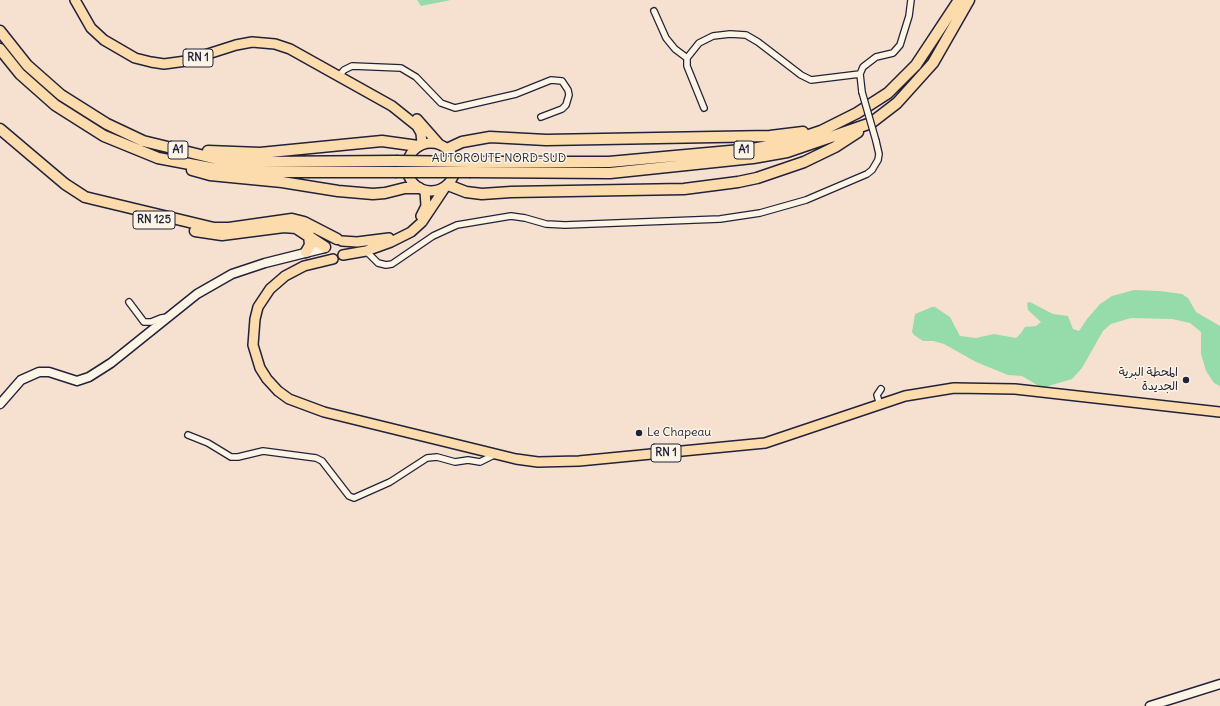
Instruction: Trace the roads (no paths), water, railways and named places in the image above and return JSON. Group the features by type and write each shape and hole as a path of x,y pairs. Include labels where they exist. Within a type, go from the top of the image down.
{"highway":[{"name":"AUTOROUTE NORD-SUD","path":"0,49 20,74 55,105 104,136 158,158 216,169 252,172 396,172 471,167 609,162 752,149 785,143 814,134 857,113 888,93 916,66 959,0"},
{"name":"AUTOROUTE NORD-SUD","path":"0,31 27,65 62,95 107,124 158,145 220,160 260,162 396,161 471,167 610,173 752,158 787,152 871,123 897,102 923,75 943,48 969,0"},
{"path":"441,144 462,142 490,136 546,140 770,136 793,134 819,128 857,113"},
{"path":"447,186 466,192 482,194 511,192 684,189 738,182 757,178 804,162 835,147 871,123"},
{"path":"0,129 65,184 93,199 214,228 229,228 292,219 304,222 339,240"},
{"name":"RN 125","path":"0,137 62,190 90,205 215,235 291,227 302,230 327,252"},
{"path":"158,145 233,154 260,153 382,141 420,145"},
{"path":"158,158 210,175 295,184 338,191 379,194 405,188 422,189"},
{"path":"306,252 310,245 309,235"}],"main road":[{"name":"RN 1","path":"75,0 91,28 104,40 135,58 164,64 201,57 236,45 264,42 290,49 392,106 413,122 419,129 420,145"},
{"name":"RN 1","path":"339,76 397,104 420,121 441,144"},
{"path":"327,252 329,240 357,242 381,239 400,233 414,223 424,210 426,202 422,189 410,178 407,170 409,156 420,145 431,142 441,144 447,142 462,142"},
{"path":"0,404 21,380 39,372 49,372 77,381 89,377 111,363 203,290 232,274 260,264 306,252 327,252 343,255 366,251 391,242 418,227 453,178 456,169 453,156 441,144"},
{"path":"422,189 436,191 447,186"},
{"path":"339,240 345,248 343,255"},
{"name":"RN 1","path":"327,252 314,263 292,271 276,282 261,302 255,320 253,345 256,357 267,379 278,391 299,403 324,412 410,432 494,455 538,462 579,461 765,443 906,396 954,388 985,387 1015,389 1220,412"},
{"path":"1150,706 1220,684"}],"street":[{"path":"366,251 378,263 386,265 392,264 433,236 457,225 511,216 526,218 546,224 565,225 720,219 760,213 806,200 867,174 872,170 878,160 879,154 862,92 860,74 863,67 872,60 897,50 907,25 911,0"},
{"path":"654,11 666,38 675,49 687,58"},
{"path":"704,108 687,66 687,58 699,43 713,36 738,34 752,38 806,78 818,80 860,74"},
{"path":"339,76 344,70 352,66 401,68 416,77 441,103 455,108 516,94 551,80 562,82 566,85 570,95 566,105 562,109 541,117"},
{"path":"129,302 144,322 151,322 168,317"},
{"path":"880,405 877,395 881,389"},
{"path":"188,435 231,457 238,457 263,451 316,458 322,461 349,496 354,498 390,482 427,458 433,457 455,462 468,460 480,462 494,455"}],"place":[{"name":"المحطة البرية الجديدة","path":"1186,380"},
{"name":"Le Chapeau","path":"639,433"}]}
